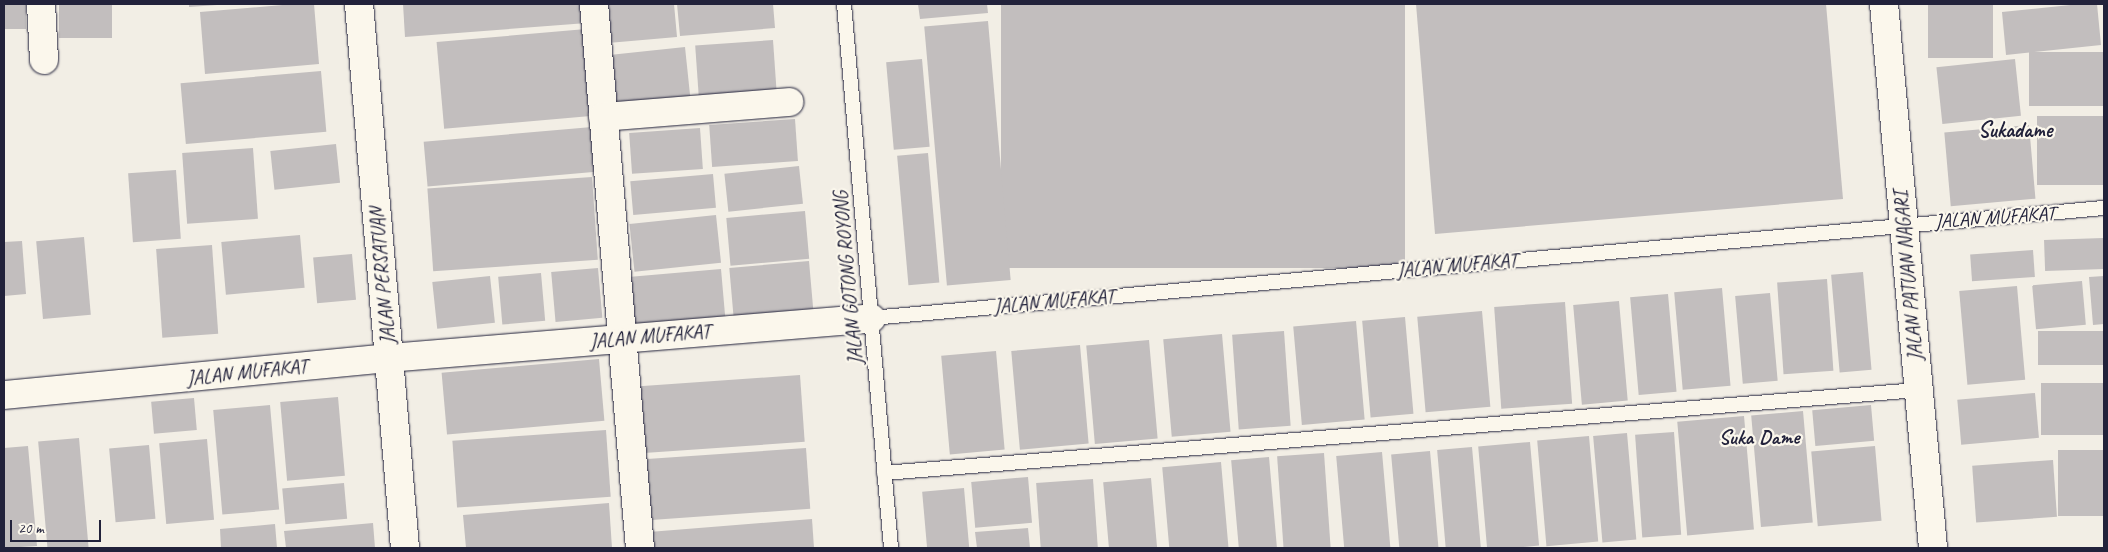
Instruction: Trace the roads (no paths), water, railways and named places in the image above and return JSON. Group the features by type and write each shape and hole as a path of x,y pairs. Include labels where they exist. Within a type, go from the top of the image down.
{"street":[{"path":"42,4 44,60"},
{"name":"JALAN PERSATUAN","path":"359,4 405,548"},
{"path":"594,4 624,339 640,548"},
{"name":"JALAN PATUAN NAGARI","path":"1884,4 1933,548"},
{"path":"603,118 789,102"},
{"name":"JALAN MUFAKAT","path":"4,395 389,358 871,318"}],"lane":[{"name":"JALAN GOTONG ROYONG","path":"844,4 891,548"},
{"name":"JALAN MUFAKAT","path":"871,318 1904,224 2104,208"},
{"path":"884,473 1918,390"}],"district":[{"name":"Sukadame","path":"2015,131"},
{"name":"Suka Dame","path":"1759,437"}]}
